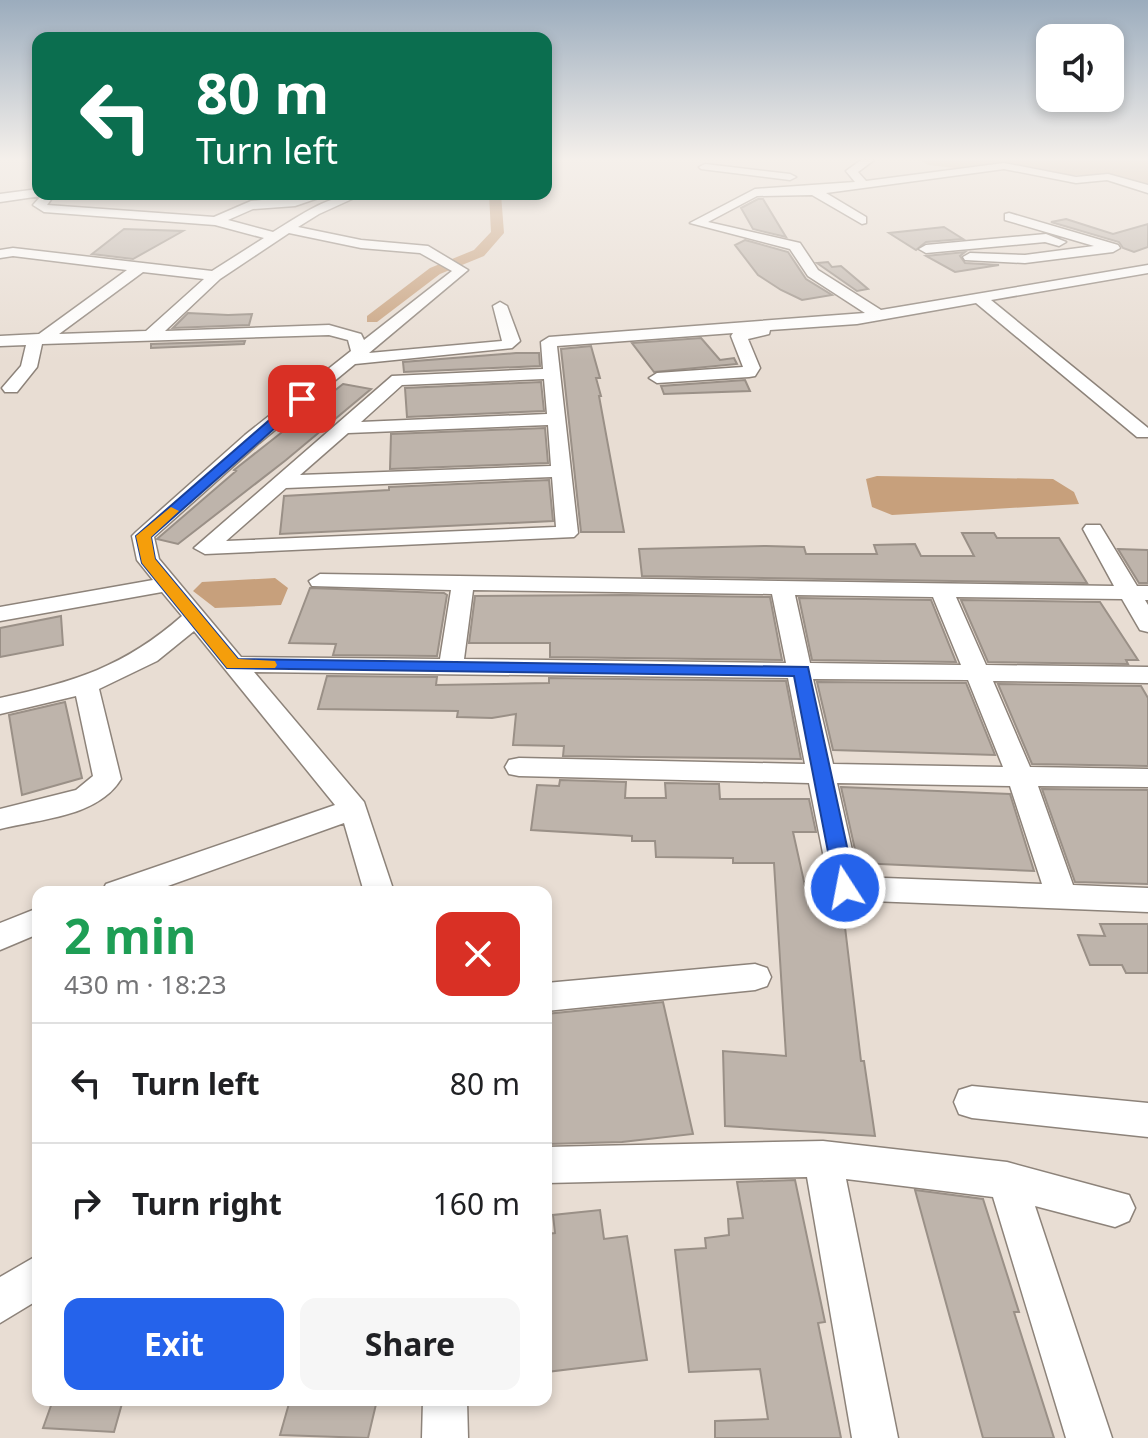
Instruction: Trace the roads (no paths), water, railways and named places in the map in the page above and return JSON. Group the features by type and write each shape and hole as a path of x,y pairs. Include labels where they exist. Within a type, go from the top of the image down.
{"street":[{"path":"249,227 361,244 423,249 441,256 461,270 252,439 143,536 148,560 354,809 377,886"},
{"path":"151,335 215,276 290,227"},
{"path":"714,227 795,246 813,273 878,315"},
{"path":"970,257 1025,259 1113,247 1044,227"},
{"path":"926,249 1046,238 1148,267"},
{"path":"0,254 13,252 215,276"},
{"path":"11,388 29,367 41,338 140,267"},
{"path":"552,374 398,380 205,548 567,533 549,342 857,319 1148,267"},
{"path":"979,298 1143,433"},
{"path":"356,355 506,345 512,341 500,306"},
{"path":"657,378 749,372 752,368 739,335 845,325 857,319"},
{"path":"0,341 329,330 355,337 356,355"},
{"path":"343,428 556,419"},
{"path":"280,482 561,471"},
{"path":"1093,529 1139,593 1148,625"},
{"path":"320,581 1139,593"},
{"path":"0,614 168,584"},
{"path":"451,667 463,584"},
{"path":"782,588 802,671 845,888 1148,900"},
{"path":"942,590 1020,775 1061,896"},
{"path":"0,706 86,686 137,665 195,617"},
{"path":"233,664 1148,675"},
{"path":"0,819 85,798 107,779 86,686"},
{"path":"519,767 1148,778"},
{"path":"134,886 354,809"},
{"path":"0,937 32,923"},
{"path":"552,996 755,977"},
{"path":"972,1102 1148,1120"},
{"path":"552,1165 823,1159 1007,1180 1115,1208"},
{"path":"823,1159 875,1438"},
{"path":"1007,1180 1089,1438"},
{"path":"0,1302 32,1279"},
{"path":"445,1406 445,1438"}],"waterway":[{"path":"372,319 435,271 479,253 498,233 498,227"}]}
